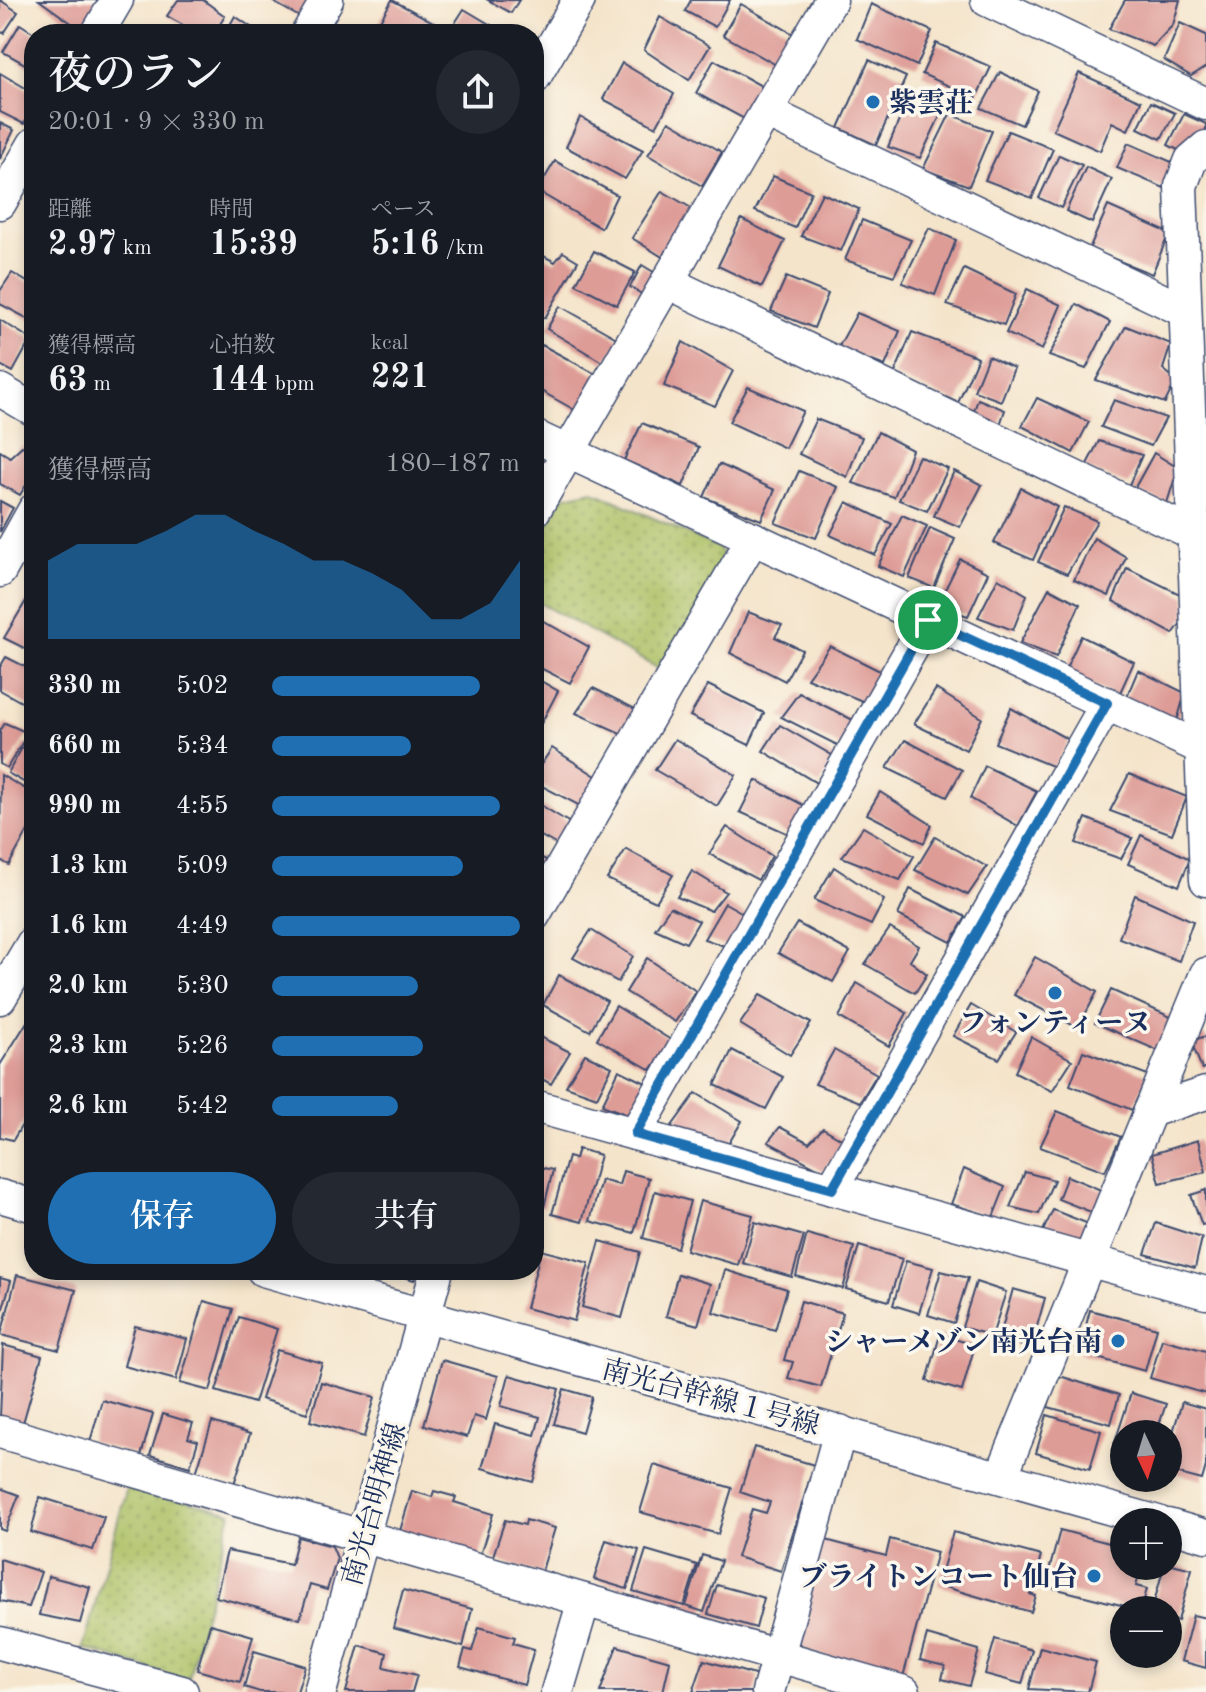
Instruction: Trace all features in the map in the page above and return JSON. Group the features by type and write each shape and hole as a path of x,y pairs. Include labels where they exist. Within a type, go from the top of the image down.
{"street":[{"path":"103,24 117,0"},
{"path":"313,24 327,0"},
{"path":"544,61 579,0"},
{"path":"544,494 831,0"},
{"path":"987,0 1206,104"},
{"path":"766,112 1185,311"},
{"path":"1206,147 1191,160 1181,186 1185,311 1198,453 1194,534 1202,660 1201,748 1206,880"},
{"path":"0,203 24,161"},
{"path":"667,282 1194,534"},
{"path":"0,390 24,404"},
{"path":"544,441 1201,748"},
{"path":"0,571 24,528"},
{"path":"544,898 753,538"},
{"path":"635,1134 928,620"},
{"path":"832,1189 1107,703"},
{"path":"0,998 23,954"},
{"path":"1001,1477 1206,974"},
{"path":"1150,1111 1206,1093"},
{"path":"544,1109 1206,1293"},
{"path":"0,1196 24,1203"},
{"name":"南光台幹線１号線","path":"298,1280 1110,1508"},
{"name":"南光台明神線","path":"320,1692 435,1280"},
{"path":"768,1692 840,1431"},
{"path":"0,1432 904,1692"},
{"path":"1182,1529 1206,1536"},
{"path":"557,1692 584,1600"},
{"path":"0,1643 182,1692"}],"green space":[{"path":"592,490 719,548 727,569 666,673 544,606 544,534 562,497"},
{"path":"128,1484 231,1513 188,1681 83,1648"}],"building":[{"path":"0,0 18,12 4,33 0,32"},
{"path":"39,0 96,0 102,4 89,24 73,24"},
{"path":"178,0 203,0 225,16 220,24 181,24 167,16"},
{"path":"270,0 314,0 303,19"},
{"path":"392,0 437,24 378,24"},
{"path":"488,0 519,0 511,13"},
{"path":"691,0 730,0 715,27 685,11"},
{"path":"1125,0 1180,0 1173,25 1153,46 1109,29"},
{"path":"741,4 795,35 778,66 723,35"},
{"path":"871,4 932,31 917,66 857,39"},
{"path":"464,9 489,24 454,24"},
{"path":"235,16 247,24 231,24"},
{"path":"660,17 710,46 689,80 644,50"},
{"path":"1180,23 1206,35 1206,67 1191,76 1164,60"},
{"path":"20,24 24,27 24,64 3,52"},
{"path":"936,43 991,67 976,98 922,74"},
{"path":"714,60 765,88 748,121 696,93"},
{"name":"紫雲荘","path":"869,60 906,77 876,145 839,128"},
{"path":"622,63 674,94 656,127 603,99"},
{"path":"1000,72 1038,91 1022,125 981,108"},
{"path":"0,73 24,87 24,124 0,112"},
{"path":"1079,73 1141,101 1128,130 1112,122 1100,151 1053,130"},
{"path":"910,94 943,110 920,158 888,147"},
{"path":"1151,102 1175,113 1161,139 1138,128"},
{"path":"950,114 992,131 969,186 923,169"},
{"path":"1184,114 1206,124 1206,134 1182,152 1168,145"},
{"path":"580,117 643,150 625,179 566,147"},
{"path":"669,121 722,152 702,186 648,155"},
{"path":"0,123 14,130 0,159"},
{"path":"1008,131 1053,149 1032,198 985,180"},
{"path":"1128,143 1174,163 1164,188 1117,168"},
{"path":"1059,155 1082,165 1061,208 1039,198"},
{"path":"555,161 617,195 601,228 544,195 544,179"},
{"path":"1086,167 1112,179 1092,223 1066,211"},
{"path":"773,176 811,192 795,228 755,211"},
{"path":"662,191 693,209 664,258 632,238"},
{"path":"822,193 859,209 841,251 801,236"},
{"path":"1108,206 1169,233 1152,274 1089,249"},
{"path":"741,219 785,241 762,287 718,266"},
{"path":"862,220 911,240 894,276 845,260"},
{"path":"929,228 956,240 935,295 902,283"},
{"path":"594,251 635,272 617,305 576,284"},
{"path":"563,252 578,261 545,318 544,256 555,262"},
{"path":"642,265 662,277 650,299 630,287"},
{"path":"964,269 1016,294 1004,325 947,305"},
{"path":"12,273 24,280 24,317 0,304 0,291"},
{"path":"786,277 828,294 814,328 771,311"},
{"path":"1027,289 1061,305 1042,350 1006,333"},
{"path":"1076,304 1110,322 1086,369 1049,356"},
{"path":"560,306 620,340 604,363 547,329"},
{"path":"857,313 900,331 885,366 838,348"},
{"path":"0,320 24,335 24,352 13,372 0,365"},
{"path":"1126,326 1171,344 1163,369 1176,380 1165,403 1096,380"},
{"path":"912,332 978,357 958,403 894,375"},
{"path":"683,342 733,371 715,406 664,386"},
{"path":"544,346 601,377 580,413 544,393"},
{"path":"988,356 1014,368 1001,401 974,391"},
{"path":"748,387 803,411 785,448 729,422"},
{"path":"1037,398 1089,422 1073,453 1022,426"},
{"path":"978,399 1005,410 999,428 972,417"},
{"path":"1114,400 1166,418 1151,446 1101,427"},
{"path":"816,419 862,437 847,477 799,454"},
{"path":"642,423 699,447 683,486 624,460"},
{"path":"878,432 912,450 894,497 853,483"},
{"path":"1099,441 1142,455 1129,485 1085,468"},
{"path":"24,447 24,488 20,495 0,484 0,451 10,457"},
{"path":"1154,453 1178,468 1167,503 1133,491"},
{"path":"919,456 948,469 927,511 899,500"},
{"path":"719,464 775,490 761,520 704,497"},
{"path":"799,471 838,487 816,538 775,523"},
{"path":"954,471 982,485 960,527 934,516"},
{"path":"1021,488 1057,507 1033,560 994,543"},
{"path":"0,501 13,508 0,532"},
{"path":"847,502 892,524 875,555 830,535"},
{"path":"1064,507 1097,521 1067,574 1038,562"},
{"path":"902,515 927,526 904,577 878,566"},
{"path":"930,528 955,539 934,588 909,578"},
{"path":"1094,538 1126,557 1109,596 1074,580"},
{"path":"960,559 988,573 968,616 937,606"},
{"path":"1127,568 1186,597 1186,616 1173,634 1113,601"},
{"path":"998,578 1027,595 1013,630 978,617"},
{"path":"1049,588 1080,604 1056,657 1020,643"},
{"path":"24,604 24,648 4,638"},
{"path":"748,612 782,625 775,637 802,650 785,681 730,653"},
{"path":"544,621 589,647 570,683 544,670"},
{"path":"1081,636 1134,662 1118,697 1064,673"},
{"path":"830,646 884,673 867,703 807,678"},
{"path":"6,657 24,666 24,703 0,690 0,667"},
{"path":"1138,670 1185,693 1177,721 1125,701"},
{"path":"544,683 558,691 544,718"},
{"path":"708,685 764,713 749,745 690,716"},
{"path":"593,688 641,712 627,736 576,713"},
{"path":"936,689 982,718 966,750 914,724"},
{"path":"799,693 857,722 841,747 781,717"},
{"path":"1011,708 1069,740 1054,767 995,743"},
{"path":"5,723 24,731 24,740 7,768 0,764 0,731"},
{"path":"780,725 835,757 820,785 763,751"},
{"path":"675,739 736,775 717,806 655,770"},
{"path":"905,740 962,770 947,797 887,768"},
{"path":"24,744 24,782 8,773"},
{"path":"552,748 599,778 584,808 544,787 544,760"},
{"path":"985,766 1037,791 1018,826 970,798"},
{"path":"1129,774 1187,797 1172,834 1110,811"},
{"path":"1,775 24,788 24,838 9,865 0,860"},
{"path":"756,780 807,807 791,835 740,812"},
{"path":"880,792 932,825 924,843 867,814"},
{"path":"544,807 570,823 557,845 544,838"},
{"path":"1086,818 1133,838 1121,859 1076,843"},
{"path":"727,827 772,856 758,880 709,854"},
{"path":"863,827 914,856 900,880 842,857"},
{"path":"1141,835 1190,859 1179,886 1128,864"},
{"path":"935,837 987,867 968,895 915,870"},
{"path":"626,849 673,875 656,902 607,879"},
{"path":"544,859 552,863 544,878"},
{"path":"834,867 884,900 871,925 814,900"},
{"path":"692,871 726,892 711,911 677,897"},
{"path":"910,889 966,917 951,942 898,915"},
{"path":"1135,895 1193,921 1179,961 1119,938"},
{"path":"725,903 750,917 730,948 704,939"},
{"path":"670,907 699,921 686,943 655,929"},
{"path":"797,923 850,952 833,982 778,953"},
{"path":"890,928 919,946 910,961 927,974 915,993 865,964"},
{"path":"591,930 633,956 618,982 573,958"},
{"name":"フォンティーヌ","path":"1035,957 1097,992 1078,1028 1014,995"},
{"path":"647,958 696,991 675,1022 626,992"},
{"path":"559,975 607,1001 590,1031 544,1003"},
{"path":"857,983 907,1013 889,1046 839,1017"},
{"path":"1111,990 1175,1019 1161,1052 1095,1023"},
{"path":"760,995 811,1023 790,1055 740,1024"},
{"path":"971,1005 1016,1032 999,1059 953,1036"},
{"path":"616,1006 671,1040 651,1070 597,1039"},
{"path":"24,1027 24,1122 13,1140 0,1137 0,1065"},
{"path":"1206,1036 1206,1067 1202,1069 1191,1041"},
{"path":"1031,1037 1072,1060 1052,1091 1015,1072"},
{"path":"544,1039 570,1052 551,1084 544,1080"},
{"path":"732,1050 783,1077 766,1109 715,1085"},
{"path":"834,1050 877,1074 860,1102 815,1084"},
{"path":"1083,1051 1148,1075 1132,1110 1070,1085"},
{"path":"585,1054 612,1067 597,1097 566,1086"},
{"path":"619,1070 650,1085 631,1116 602,1105"},
{"path":"696,1093 742,1121 723,1153 669,1130"},
{"path":"1057,1111 1121,1137 1105,1171 1040,1147"},
{"path":"780,1127 809,1143 823,1128 845,1141 823,1171 768,1142"},
{"path":"1198,1140 1206,1172 1160,1183 1152,1154"},
{"path":"578,1149 600,1155 582,1222 552,1214 568,1157 575,1159"},
{"path":"544,1168 553,1170 544,1207"},
{"path":"964,1169 1005,1187 993,1217 951,1204"},
{"path":"623,1171 649,1178 634,1233 590,1221 601,1180 619,1185"},
{"path":"1025,1172 1054,1180 1039,1214 1010,1207"},
{"path":"1067,1176 1106,1192 1096,1214 1058,1199"},
{"path":"1206,1190 1206,1224 1202,1225 1191,1195"},
{"path":"655,1191 690,1201 677,1248 643,1238"},
{"path":"700,1201 753,1215 738,1265 686,1250"},
{"path":"1053,1210 1094,1226 1086,1248 1041,1235"},
{"path":"755,1222 804,1236 792,1277 743,1263"},
{"path":"1156,1223 1202,1238 1195,1268 1145,1254"},
{"path":"807,1234 854,1247 843,1289 796,1276"},
{"path":"600,1241 640,1252 622,1318 582,1307"},
{"path":"859,1246 902,1259 889,1301 846,1289"},
{"path":"544,1251 589,1263 574,1321 526,1308 533,1280 544,1280"},
{"path":"906,1261 933,1268 919,1313 893,1305"},
{"path":"725,1270 787,1289 775,1330 713,1312"},
{"path":"941,1271 968,1278 954,1323 928,1315"},
{"path":"678,1274 710,1284 698,1325 666,1316"},
{"path":"17,1275 24,1277 24,1280 76,1290 59,1350 1,1335"},
{"path":"0,1278 11,1281 1,1315 0,1315"},
{"path":"976,1282 1006,1292 992,1336 962,1327"},
{"path":"1013,1289 1045,1298 1031,1348 999,1339"},
{"path":"204,1301 233,1309 210,1391 180,1383"},
{"path":"801,1301 843,1313 821,1387 788,1378 793,1362 784,1360"},
{"name":"シャーメゾン南光台南","path":"1090,1310 1157,1328 1145,1371 1079,1353"},
{"path":"239,1317 277,1329 254,1403 216,1391"},
{"path":"135,1326 187,1339 176,1380 124,1366"},
{"path":"940,1335 975,1345 962,1391 927,1381"},
{"path":"1162,1339 1206,1351 1206,1394 1150,1378"},
{"path":"3,1345 42,1356 23,1423 0,1417"},
{"path":"277,1350 322,1363 307,1413 261,1399"},
{"path":"442,1360 498,1376 486,1420 474,1416 467,1437 424,1425"},
{"path":"509,1375 559,1389 533,1482 482,1468 495,1424 535,1435 540,1417 501,1406"},
{"path":"1063,1377 1119,1395 1110,1424 1048,1407 1056,1378"},
{"path":"321,1382 375,1397 364,1437 310,1421"},
{"path":"564,1389 592,1397 582,1432 554,1424"},
{"path":"1131,1393 1166,1404 1161,1420 1122,1420"},
{"path":"102,1400 153,1414 141,1456 90,1442"},
{"path":"1182,1402 1206,1409 1206,1466 1202,1480 1182,1475 1182,1420 1177,1420"},
{"path":"163,1414 193,1423 188,1438 198,1441 190,1467 150,1455"},
{"path":"1047,1415 1101,1431 1090,1469 1036,1453"},
{"path":"212,1422 250,1434 234,1484 196,1473"},
{"path":"754,1447 814,1465 781,1571 737,1557 752,1509 766,1513 770,1502 740,1492"},
{"path":"654,1465 732,1488 718,1534 640,1512"},
{"path":"0,1488 19,1495 5,1531 0,1529"},
{"path":"412,1491 432,1497 434,1491 456,1497 454,1502 493,1514 479,1558 399,1534"},
{"path":"40,1497 104,1517 93,1550 31,1532"},
{"path":"505,1520 525,1525 526,1520 555,1528 541,1574 492,1559"},
{"name":"ブライトンコート仙台","path":"1060,1530 1110,1543 1110,1580 1138,1580 1136,1586 1147,1589 1145,1596 1110,1596 1110,1602 1045,1586"},
{"path":"953,1532 1041,1556 1030,1594 1036,1596 1031,1612 938,1585"},
{"path":"298,1537 332,1546 337,1558 327,1590 310,1585 300,1619 216,1597 227,1551 291,1564"},
{"path":"822,1539 886,1556 890,1539 937,1552 903,1677 802,1650 796,1636"},
{"path":"606,1540 639,1550 627,1589 594,1579"},
{"path":"646,1550 697,1565 684,1606 633,1591"},
{"path":"702,1555 721,1561 704,1612 686,1606"},
{"path":"0,1559 41,1572 29,1607 0,1601"},
{"path":"1182,1566 1192,1569 1182,1606 1182,1596 1156,1596 1160,1580 1182,1580"},
{"path":"48,1576 90,1587 80,1623 39,1615"},
{"path":"717,1585 764,1598 756,1628 708,1614"},
{"path":"403,1590 472,1609 463,1647 393,1628"},
{"path":"1193,1615 1206,1618 1206,1668 1182,1661"},
{"path":"210,1624 253,1636 240,1682 197,1670"},
{"path":"479,1627 515,1637 513,1643 534,1649 524,1685 460,1667 465,1649 472,1651"},
{"path":"927,1635 979,1650 969,1686 942,1679 945,1666 920,1660"},
{"path":"995,1639 1032,1650 1022,1684 985,1674"},
{"path":"359,1645 387,1653 384,1667 417,1675 412,1692 346,1692"},
{"path":"617,1646 670,1661 663,1692 600,1692"},
{"path":"1040,1647 1096,1662 1088,1692 1029,1689"},
{"path":"254,1651 305,1666 297,1692 260,1692 244,1687"},
{"path":"704,1660 758,1676 754,1692 693,1692"}],"place":[{"name":"紫雲荘","path":"873,102"},
{"name":"フォンティーヌ","path":"1055,993"},
{"name":"シャーメゾン南光台南","path":"1118,1341"},
{"name":"ブライトンコート仙台","path":"1094,1576"}],"route":[{"path":"928,620 1107,703 832,1189 635,1134 928,620"}]}
